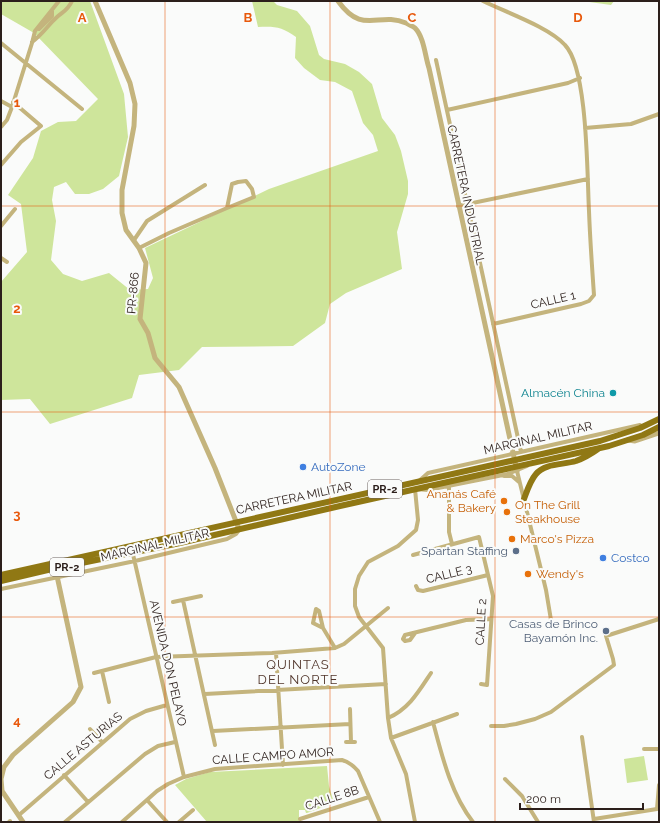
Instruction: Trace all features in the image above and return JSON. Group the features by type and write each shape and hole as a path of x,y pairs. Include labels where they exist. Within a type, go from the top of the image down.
{"main road":[{"name":"CARRETERA MILITAR","path":"1,581 133,553 516,466 626,433 659,419"},
{"name":"CARRETERA MILITAR","path":"1,575 418,482 516,466 600,448 627,440 659,427"},
{"path":"524,499 533,477 539,471 545,467 577,460 600,448"}],"street":[{"path":"1,127 7,120 14,102 34,36 34,31 59,1"},
{"path":"32,43 58,16 69,8 72,1"},
{"name":"PR-866","path":"95,1 130,83 135,104 134,126 122,190 122,212 126,230 139,248 146,263 140,319 148,333 155,358 178,387 215,468 239,529"},
{"name":"CARRETERA INDUSTRIAL","path":"338,1 344,10 352,17 367,21 397,19 414,27 420,36 516,466"},
{"name":"CALLE 1","path":"483,1 548,32 564,43 570,51 580,78 585,128 594,295 589,301 493,324"},
{"path":"52,10 58,16"},
{"path":"1,43 82,109"},
{"path":"436,60 521,452"},
{"path":"446,110 568,83 580,78"},
{"path":"1,101 12,107"},
{"path":"1,165 21,142 41,126 14,102"},
{"path":"585,128 630,124 659,114"},
{"path":"458,206 588,179"},
{"path":"139,248 169,233 254,197 252,189 246,181 232,184 227,208"},
{"path":"134,240 147,222 205,184"},
{"path":"1,226 14,210"},
{"path":"1,258 7,262"},
{"name":"MARGINAL MILITAR","path":"418,482 428,473 652,422"},
{"path":"627,440 635,441 659,433"},
{"path":"500,475 516,466 546,590 552,626"},
{"path":"415,822 406,774 391,738 388,718 383,648 359,617 355,606 355,589 359,576 368,562 398,546 416,530 418,520 415,489 428,490 500,475 512,476 520,483"},
{"path":"413,555 452,544 449,532 449,486"},
{"name":"MARGINAL MILITAR","path":"1,589 57,576 135,561 227,539 236,534 239,529"},
{"name":"CALLE 2","path":"452,544 479,537 493,596 487,685 481,684"},
{"name":"AVENIDA DON PELAYO","path":"131,546 184,777"},
{"path":"52,569 74,573"},
{"name":"CALLE 3","path":"416,586 418,590 423,591 488,575"},
{"path":"23,822 2,791 1,779 4,766 13,755 73,702 81,688 57,576"},
{"path":"173,602 201,596"},
{"path":"183,600 205,694 215,745"},
{"path":"94,673 156,657 335,648 344,644 388,608"},
{"path":"415,633 466,620 491,619"},
{"path":"491,726 516,724 535,719 551,712 614,665 614,659 606,636 659,619"},
{"path":"324,628 335,648"},
{"path":"276,652 283,765"},
{"path":"102,671 109,702"},
{"path":"388,718 398,714 413,700 431,672"},
{"path":"205,694 386,684"},
{"name":"CALLE ASTURIAS","path":"19,815 130,719 146,711 167,705"},
{"path":"346,742 353,742 350,724 350,709"},
{"path":"391,738 458,714"},
{"path":"433,722 442,757 459,799 474,822"},
{"path":"213,731 350,724"},
{"path":"90,729 102,742"},
{"path":"582,737 594,820 657,809 659,785"},
{"path":"65,822 145,754 158,746 175,742"},
{"path":"644,749 659,749"},
{"name":"CALLE CAMPO AMOR","path":"122,822 168,784 184,777 215,769 342,760 354,766 358,771 380,822"},
{"path":"64,775 88,802"},
{"path":"505,780 522,796 538,822"},
{"name":"CALLE 8B","path":"300,819 369,797"},
{"path":"147,800 167,822"},
{"path":"179,822 193,810"}],"green space":[{"path":"1,1 90,1 124,94 128,137 119,176 103,189 89,194 75,194 66,182 54,187 52,200 56,221 51,260 63,274 82,281 109,273 130,290 148,289 153,278 145,248 269,189 378,151 373,135 363,123 352,91 335,82 320,80 304,68 295,58 296,37 287,31 278,28 258,27 252,1 273,1 277,5 297,11 310,26 319,55 324,59 345,64 359,72 372,84 382,118 395,135 401,151 408,181 408,194 397,232 402,269 346,293 330,304 325,323 293,346 202,347 179,370 139,375 132,398 50,424 30,399 1,400 1,282 27,252 21,204 8,195 33,158 41,131 58,122 76,121 98,99 34,33 1,14"},
{"path":"582,1 614,1 611,5"},
{"path":"644,756 648,780 627,783 624,759"},
{"path":"327,766 329,786 334,803 307,813 305,810 299,810 299,822 207,822 175,785 186,779 210,772"}],"place":[{"name":"Almacén China","path":"613,393"},
{"name":"AutoZone","path":"303,467"},
{"name":"Ananás Café & Bakery","path":"504,501"},
{"name":"On The Grill Steakhouse","path":"507,512"},
{"name":"Marco's Pizza","path":"512,539"},
{"name":"Spartan Staffing","path":"516,551"},
{"name":"Costco","path":"603,558"},
{"name":"Wendy's","path":"528,574"},
{"name":"Casas de Brinco Bayamón Inc.","path":"606,631"}],"district":[{"name":"QUINTAS DEL NORTE","path":"298,672"}]}
